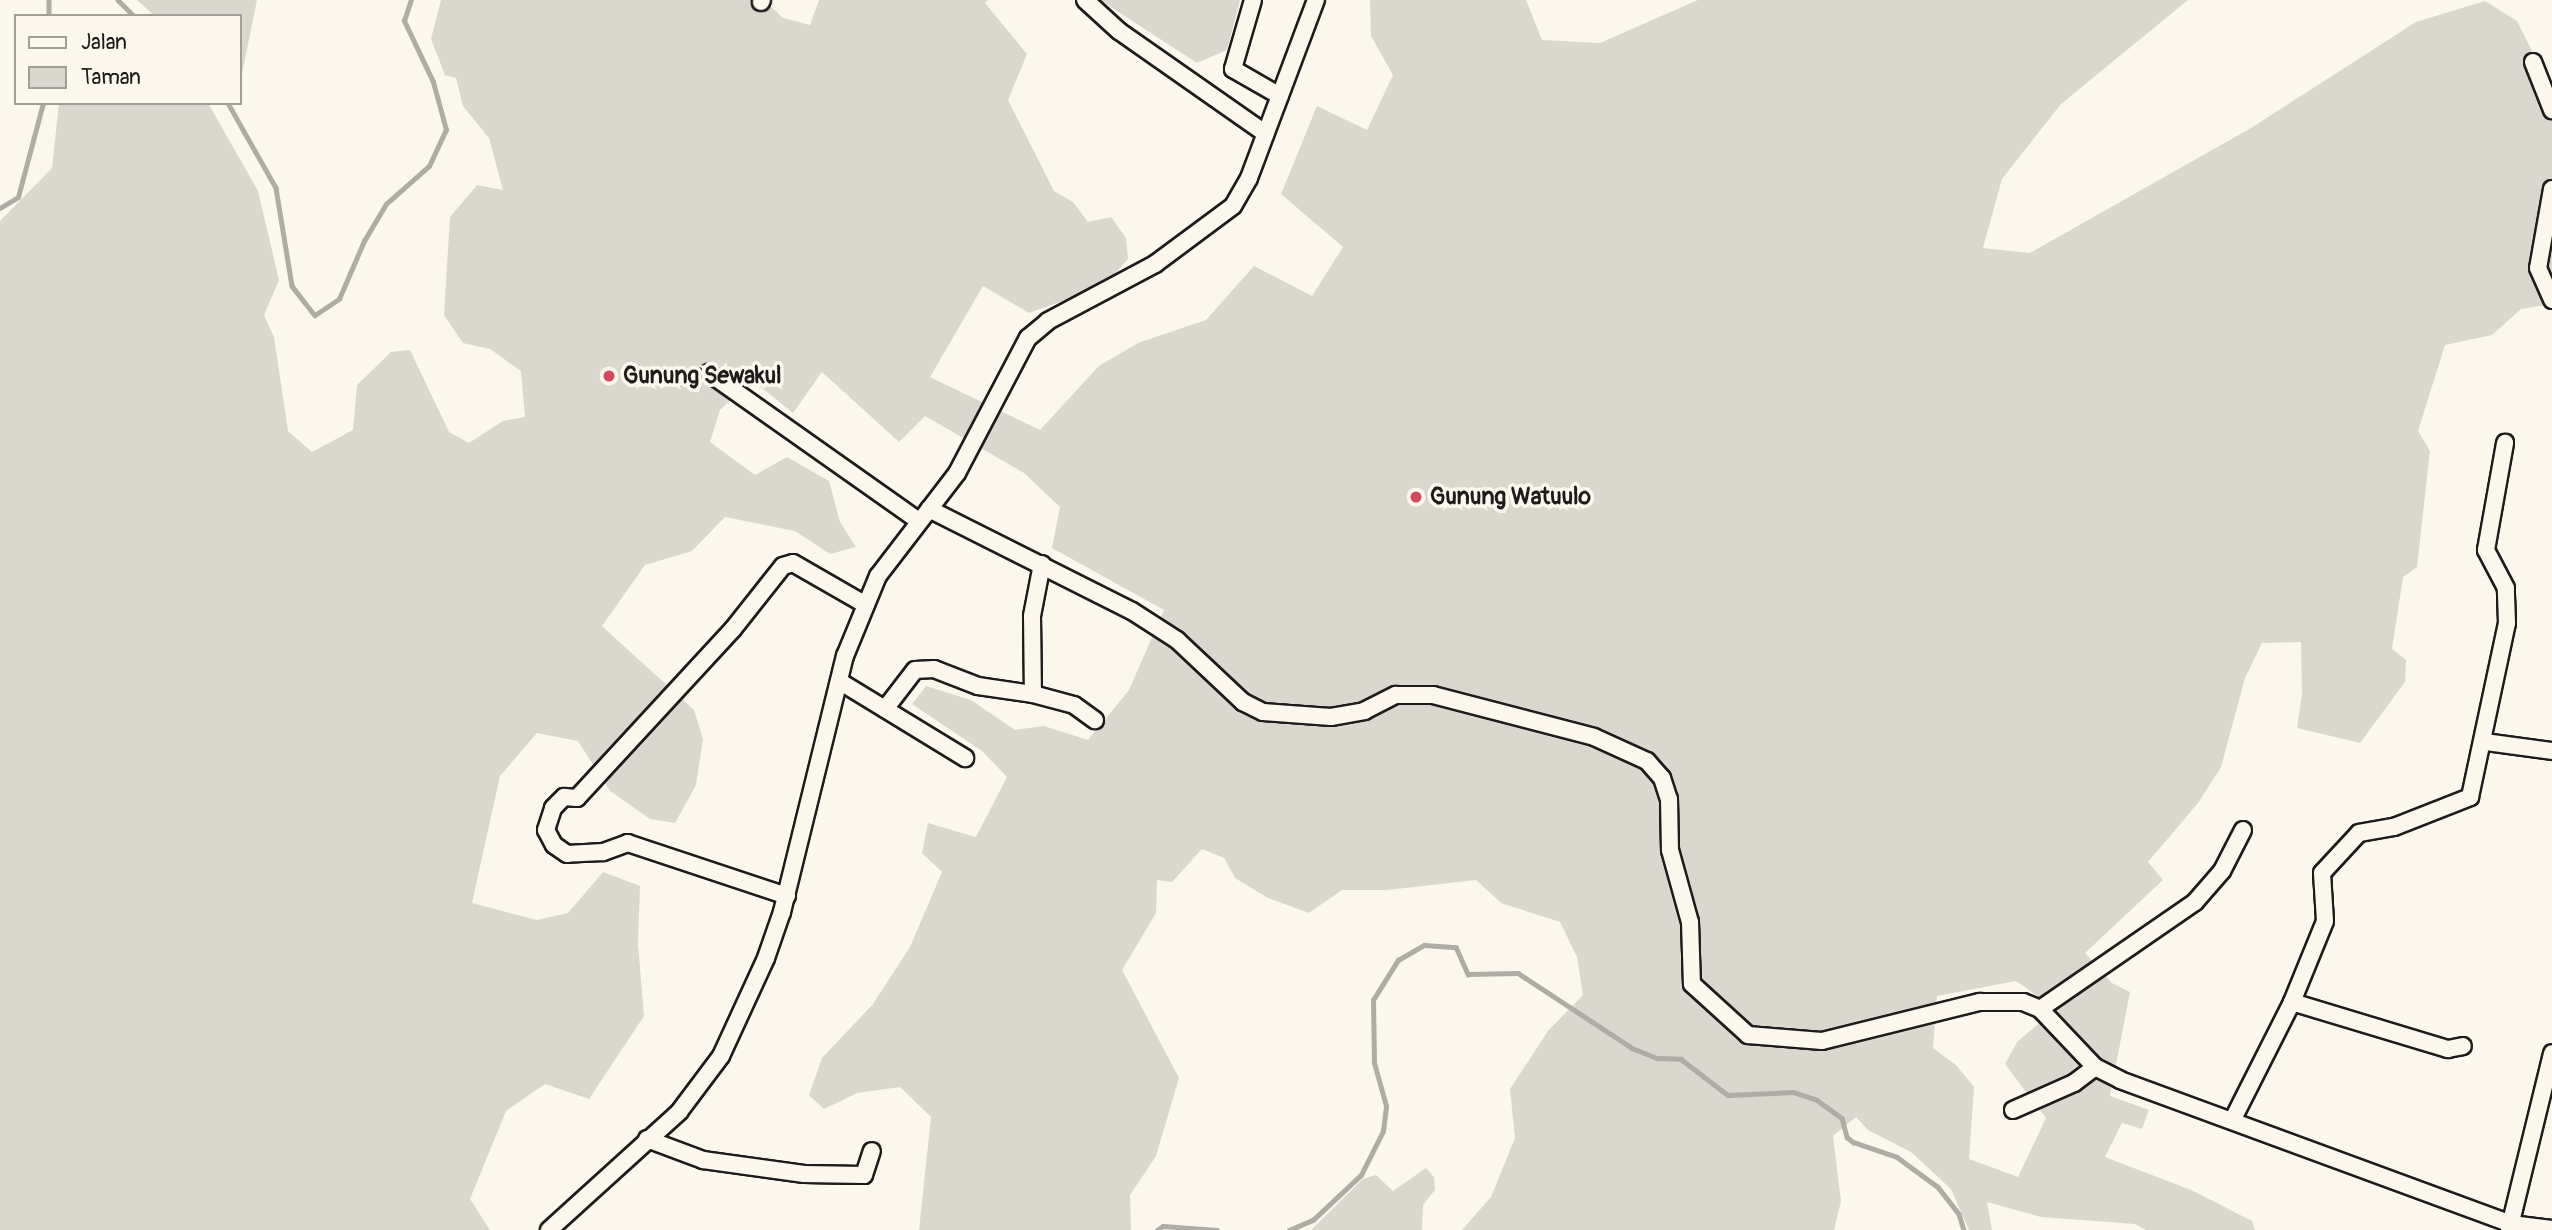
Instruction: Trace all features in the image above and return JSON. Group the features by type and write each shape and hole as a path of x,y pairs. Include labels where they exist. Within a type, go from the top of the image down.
{"street":[{"path":"1085,0 1119,31 1266,134"},
{"path":"1253,0 1233,69 1280,96"},
{"path":"549,1230 679,1112 720,1056 766,958 787,896 839,681 878,576 963,464 1028,338 1048,321 1155,264 1226,213 1249,178 1316,0"},
{"path":"2533,62 2552,110"},
{"path":"2552,189 2538,268 2552,300"},
{"path":"709,373 924,515 1042,564 1177,640 1243,702 1263,712 1331,718 1364,711 1396,695 1433,695 1594,737 1647,761 1662,778 1669,799 1670,850 1690,922 1692,984 1748,1035 1822,1041 1980,1002 2002,1000 2040,1009 2095,1068 2170,1100 2233,1119 2510,1227 2552,1229"},
{"path":"2233,1119 2292,1002 2325,921 2322,873 2359,833 2394,827 2470,797 2485,741 2507,623 2506,588 2486,550 2505,443"},
{"path":"787,896 628,843 603,852 567,854 554,845 546,830 553,808 564,797 577,798 733,629 783,566 793,563 866,605"},
{"path":"1033,694 1032,616 1042,564"},
{"path":"885,709 915,670 934,669 978,686 1033,694 1074,705 1094,720"},
{"path":"839,681 965,758"},
{"path":"2485,741 2552,751"},
{"path":"2040,1009 2195,902 2222,872 2243,830"},
{"path":"2292,1002 2448,1049 2463,1046"},
{"path":"2510,1227 2552,1053"},
{"path":"2012,1110 2074,1083 2095,1068"},
{"path":"647,1139 703,1160 804,1174 864,1175 872,1151"}],"green space":[{"path":"137,0 257,0 242,73 242,14 153,14"},
{"path":"441,0 764,0 783,18 810,25 819,0 988,0 985,3 1027,54 1008,100 1054,191 1073,202 1088,222 1111,217 1126,238 1128,259 1104,286 1029,313 983,286 930,377 1040,430 1099,366 1138,343 1206,320 1254,266 1312,296 1343,247 1281,194 1317,106 1367,130 1393,75 1371,36 1370,0 1526,0 1542,40 1600,43 1698,0 2188,0 2061,104 2002,179 1983,248 2030,253 2251,128 2416,22 2485,1 2517,21 2552,90 2552,304 2521,309 2492,335 2445,345 2418,431 2430,451 2417,567 2403,577 2392,649 2406,660 2405,682 2360,743 2297,728 2302,694 2301,642 2262,643 2245,678 2221,767 2198,803 2148,862 2163,880 2085,953 2112,983 2130,992 2110,1096 2149,1110 2142,1129 2122,1123 2105,1157 2191,1190 2252,1221 2255,1230 2146,1230 2135,1224 2041,1217 1987,1202 1992,1230 1969,1230 1951,1189 1911,1152 1868,1130 1856,1117 1833,1136 1841,1201 1834,1230 1462,1230 1491,1197 1515,1138 1510,1089 1548,1031 1583,995 1577,957 1560,922 1501,903 1476,880 1387,890 1342,890 1309,913 1268,898 1235,878 1224,858 1202,849 1172,882 1157,880 1156,913 1122,970 1179,1078 1156,1156 1130,1195 1131,1230 919,1230 931,1117 900,1087 857,1093 824,1109 809,1095 822,1058 873,1004 910,947 942,872 922,853 928,823 976,837 1007,777 982,751 912,704 926,686 971,700 1015,730 1044,726 1088,740 1129,690 1164,610 1052,548 1060,507 1024,473 925,416 899,442 822,372 793,413 752,380 720,410 710,442 755,475 787,457 829,481 840,522 856,547 830,554 795,531 725,517 692,551 645,565 602,626 694,710 703,739 696,785 675,823 650,819 610,791 578,741 537,733 500,776 472,903 537,920 568,913 603,872 640,886 638,944 644,1016 589,1099 545,1084 506,1111 470,1199 490,1230 0,1230 0,221 52,168 59,105 209,105 258,191 279,280 264,315 274,337 288,431 312,452 353,430 357,385 391,352 410,350 449,432 469,443 503,421 525,417 521,371 490,349 463,343 444,315 450,217 477,185 503,190 489,138 463,106 456,78 445,75 431,39","holes":["2016,981 2056,1009 2017,1042 2005,1064 2046,1118 2018,1177 1969,1159 1974,1087 1956,1065 1933,1048 1937,996"]},
{"path":"1100,0 1240,0 1227,50 1197,63"},
{"path":"1426,1168 1434,1177 1435,1190 1423,1205 1422,1230 1311,1230 1363,1179 1376,1175 1393,1191"}],"waterway":[{"path":"49,0 49,14"},
{"path":"118,0 132,14"},
{"path":"229,105 276,188 292,286 315,315 339,299 364,241 386,204 429,166 446,130 433,82 404,21 411,0"},
{"path":"0,208 18,197 42,105"},
{"path":"1289,1230 1313,1220 1361,1175 1383,1131 1386,1106 1374,1063 1373,1000 1398,960 1424,945 1456,947 1468,974 1518,973 1632,1048 1657,1058 1681,1059 1728,1095 1793,1092 1817,1100 1842,1118 1847,1137 1853,1142 1897,1157 1938,1187 1959,1214 1964,1230"},
{"path":"1157,1230 1163,1226 1217,1230"}],"place":[{"name":"Gunung Sewakul","path":"609,376"},
{"name":"Gunung Watuulo","path":"1416,497"}]}
